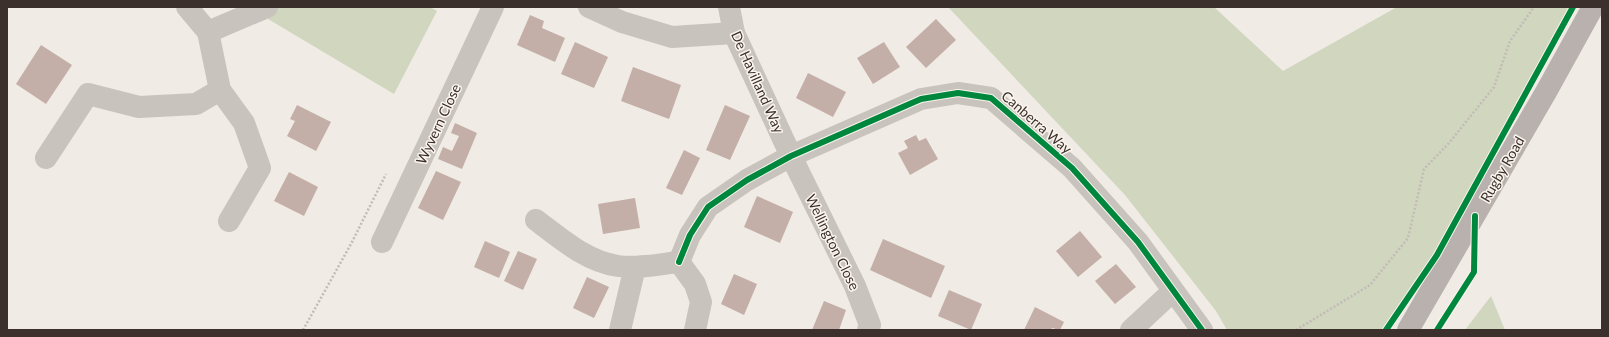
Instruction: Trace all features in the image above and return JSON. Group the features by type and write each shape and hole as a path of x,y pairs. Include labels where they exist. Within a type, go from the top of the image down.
{"main road":[{"name":"Rugby Road","path":"1408,330 1546,92 1593,7"}],"street":[{"path":"187,7 208,32 220,90 244,123 260,168 229,221"},
{"path":"208,32 267,7"},
{"name":"Wyvern Close","path":"382,242 493,7"},
{"path":"589,7 622,22 672,37 734,33"},
{"name":"De Havilland Way","path":"729,7 734,33 791,156"},
{"path":"46,158 88,94 139,107 196,104 220,90"},
{"name":"Canberra Way","path":"679,262 690,236 708,207 747,180 791,156 921,99 958,93 991,98 1072,168 1138,242 1202,330"},
{"name":"Wellington Close","path":"791,156 855,286 870,325 868,330"},
{"path":"536,220 571,247 603,262 626,266 679,262 694,284 701,302 695,330"},
{"path":"620,330 626,266"},
{"path":"1131,330 1173,291"}],"path":[{"path":"1296,330 1370,285 1408,238 1424,169 1449,143 1494,87 1510,41 1534,7"},
{"path":"303,330 351,244 389,168"}],"green space":[{"path":"276,7 430,7 437,11 394,94 268,19"},
{"path":"948,7 1214,7 1283,71 1397,7 1570,7 1445,238 1389,330 1227,330 1216,311 1125,195"},
{"path":"1491,296 1505,330 1465,330"}],"building":[{"path":"530,15 544,21 542,28 565,38 555,62 517,45"},
{"path":"936,19 956,40 926,68 906,47"},
{"path":"575,42 608,57 594,88 561,74"},
{"path":"884,42 900,67 873,84 857,58"},
{"path":"41,45 72,65 46,104 16,84"},
{"path":"633,67 681,85 669,119 621,101"},
{"path":"808,73 846,92 833,117 796,98"},
{"path":"297,105 331,122 316,151 287,136 295,121 290,119"},
{"path":"725,105 750,116 730,160 706,150"},
{"path":"455,123 477,133 462,169 438,159 443,147 452,151 459,136 451,133"},
{"path":"916,135 919,141 926,138 938,159 910,175 898,153 908,148 904,141"},
{"path":"684,150 700,158 682,195 666,188"},
{"path":"436,171 461,182 443,220 418,208"},
{"path":"289,172 318,187 304,216 274,201"},
{"path":"757,196 793,212 780,243 744,227"},
{"path":"635,198 640,228 603,234 598,204"},
{"path":"1080,231 1102,257 1078,277 1056,251"},
{"path":"883,239 945,266 931,298 870,270"},
{"path":"485,241 510,252 499,278 474,267"},
{"path":"518,251 537,259 523,290 504,281"},
{"path":"1116,264 1136,287 1115,304 1095,281"},
{"path":"734,274 757,284 744,315 721,304"},
{"path":"587,277 609,287 594,318 573,308"},
{"path":"949,290 982,304 971,330 938,316"},
{"path":"824,301 846,310 839,330 812,330"},
{"path":"1035,307 1064,322 1060,330 1052,328 1051,330 1024,330"}],"cycle path":[{"path":"1386,330 1437,255 1573,7"},
{"path":"679,262 690,235 708,207 747,180 791,156 921,99 958,93 991,98 1072,168 1138,242 1202,330"},
{"path":"1437,330 1474,272 1475,216"}]}
